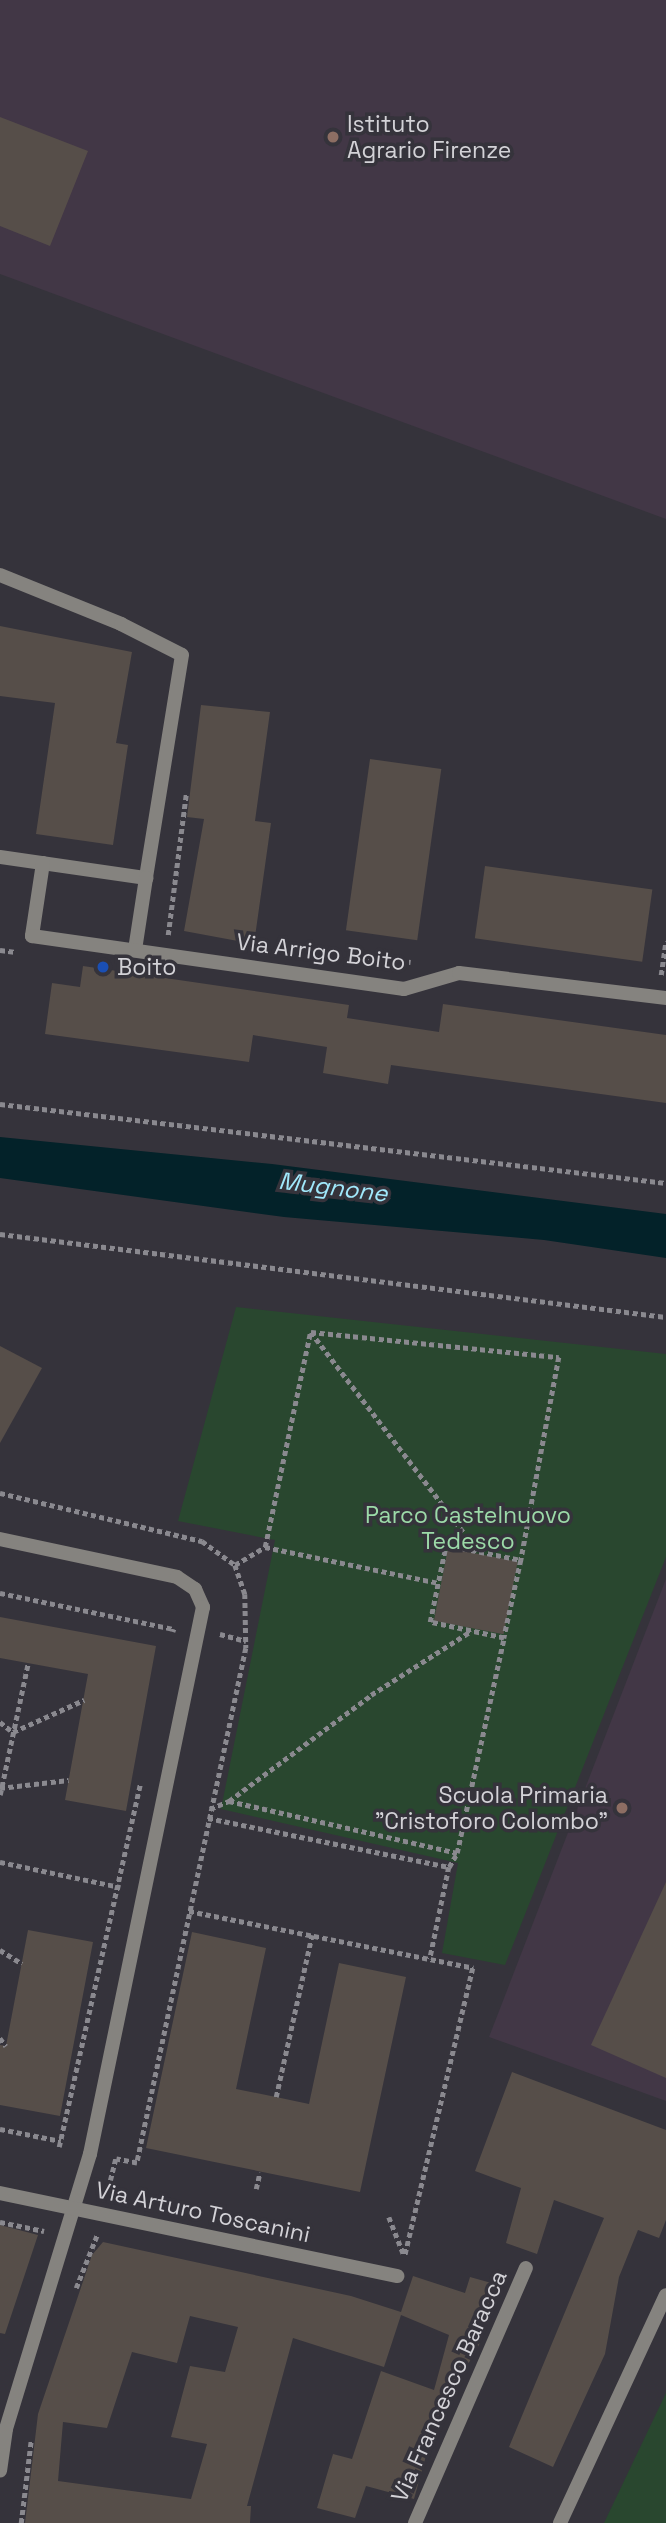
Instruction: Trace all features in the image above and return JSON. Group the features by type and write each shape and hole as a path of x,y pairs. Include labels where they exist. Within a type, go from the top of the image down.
{"street":[{"path":"0,575 121,624 182,655 135,950"},
{"path":"0,857 146,878"},
{"name":"Via Arrigo Boito","path":"43,863 32,936 404,989 459,973 666,998"},
{"path":"0,1539 177,1577 200,1596 200,1629 76,2209 6,2429 0,2471"},
{"name":"Via Arturo Toscanini","path":"0,2193 397,2276"},
{"name":"Via Francesco Baracca","path":"415,2523 526,2268"},
{"path":"560,2523 666,2295"}],"path":[{"path":"181,936 168,935 168,919 186,790"},
{"path":"647,975 660,977 666,941"},
{"path":"343,954 424,963"},
{"path":"0,1104 666,1183"},
{"path":"0,1234 666,1317"},
{"path":"265,1547 311,1332"},
{"path":"311,1332 478,1551"},
{"path":"311,1332 559,1357 504,1638 457,1853 449,1867 430,1959"},
{"path":"0,1493 188,1536 215,1547 235,1565 245,1594 246,1641 137,2163 116,2159 108,2190"},
{"path":"504,1638 430,1622 446,1545 520,1560"},
{"path":"235,1565 265,1547 439,1583"},
{"path":"0,1593 174,1629 171,1642"},
{"path":"210,1809 229,1801 371,1695 471,1631"},
{"path":"216,1633 246,1641"},
{"path":"0,1796 28,1663"},
{"path":"13,1732 84,1700"},
{"path":"0,1722 13,1732"},
{"path":"0,2129 60,2144 141,1778"},
{"path":"1,1788 69,1780"},
{"path":"229,1801 457,1853"},
{"path":"208,1818 449,1867"},
{"path":"0,1862 145,1892"},
{"path":"189,1911 473,1968 405,2256 389,2217"},
{"path":"276,2098 312,1936"},
{"path":"0,1950 22,1964"},
{"path":"0,2038 6,2046"},
{"path":"256,2189 260,2172"},
{"path":"0,2221 48,2232"},
{"path":"75,2292 95,2243"},
{"path":"21,2523 32,2431"}],"shaded area":[{"name":"Istituto Agrario Firenze","path":"0,0 666,0 666,519 0,274"},
{"name":"Scuola Primaria \"Cristoforo Colombo\"","path":"666,1579 666,2101 489,2037"}],"green space":[{"name":"Parco Castelnuovo Tedesco","path":"236,1307 666,1354 666,1557 505,1965 442,1953 458,1863 221,1809 275,1540 178,1521"},
{"path":"666,2393 666,2523 604,2523"}],"water":[{"name":"Mugnone","path":"0,1137 272,1164 666,1214 666,1258 544,1240 284,1217 0,1178"}],"building":[{"path":"0,117 88,151 50,246 0,226"},
{"path":"0,626 132,652 116,743 128,745 113,845 36,834 55,703 0,696"},
{"path":"201,705 270,712 255,821 271,823 254,944 184,931 204,819 187,817"},
{"path":"370,759 441,769 417,940 346,930"},
{"path":"485,866 652,890 642,962 475,938"},
{"path":"83,966 349,1005 347,1018 439,1032 443,1004 666,1035 666,1103 391,1065 388,1084 323,1073 327,1047 253,1035 249,1062 45,1034 52,983 80,987"},
{"path":"0,1346 42,1368 0,1443"},
{"path":"448,1548 518,1562 504,1634 434,1621"},
{"path":"0,1617 156,1646 126,1811 65,1800 88,1674 0,1658"},
{"path":"666,1882 666,2078 591,2045"},
{"path":"28,1930 93,1942 60,2116 0,2105 0,2045 6,2046"},
{"path":"192,1932 266,1948 236,2089 309,2104 339,1963 406,1977 360,2192 146,2148"},
{"path":"512,2072 666,2130 666,2220 659,2238 638,2230 619,2277 605,2354 553,2467 509,2447 604,2218 554,2200 537,2254 506,2243 521,2188 475,2171"},
{"path":"0,2225 38,2235 5,2334 0,2333"},
{"path":"103,2242 351,2296 401,2312 413,2276 465,2293 470,2277 495,2284 479,2345 436,2420 414,2499 366,2486 355,2518 317,2508 333,2454 352,2459 381,2371 434,2390 449,2335 401,2315 384,2367 293,2338 247,2506 251,2506 250,2523 25,2523 38,2414 92,2255","holes":["190,2316 238,2327 225,2372 190,2366 171,2437 207,2444 191,2499 58,2481 63,2422 107,2428 132,2352 177,2363"]}],"place":[{"name":"Istituto Agrario Firenze","path":"333,137"},
{"name":"Boito","path":"103,967"},
{"name":"Scuola Primaria \"Cristoforo Colombo\"","path":"622,1808"}]}
